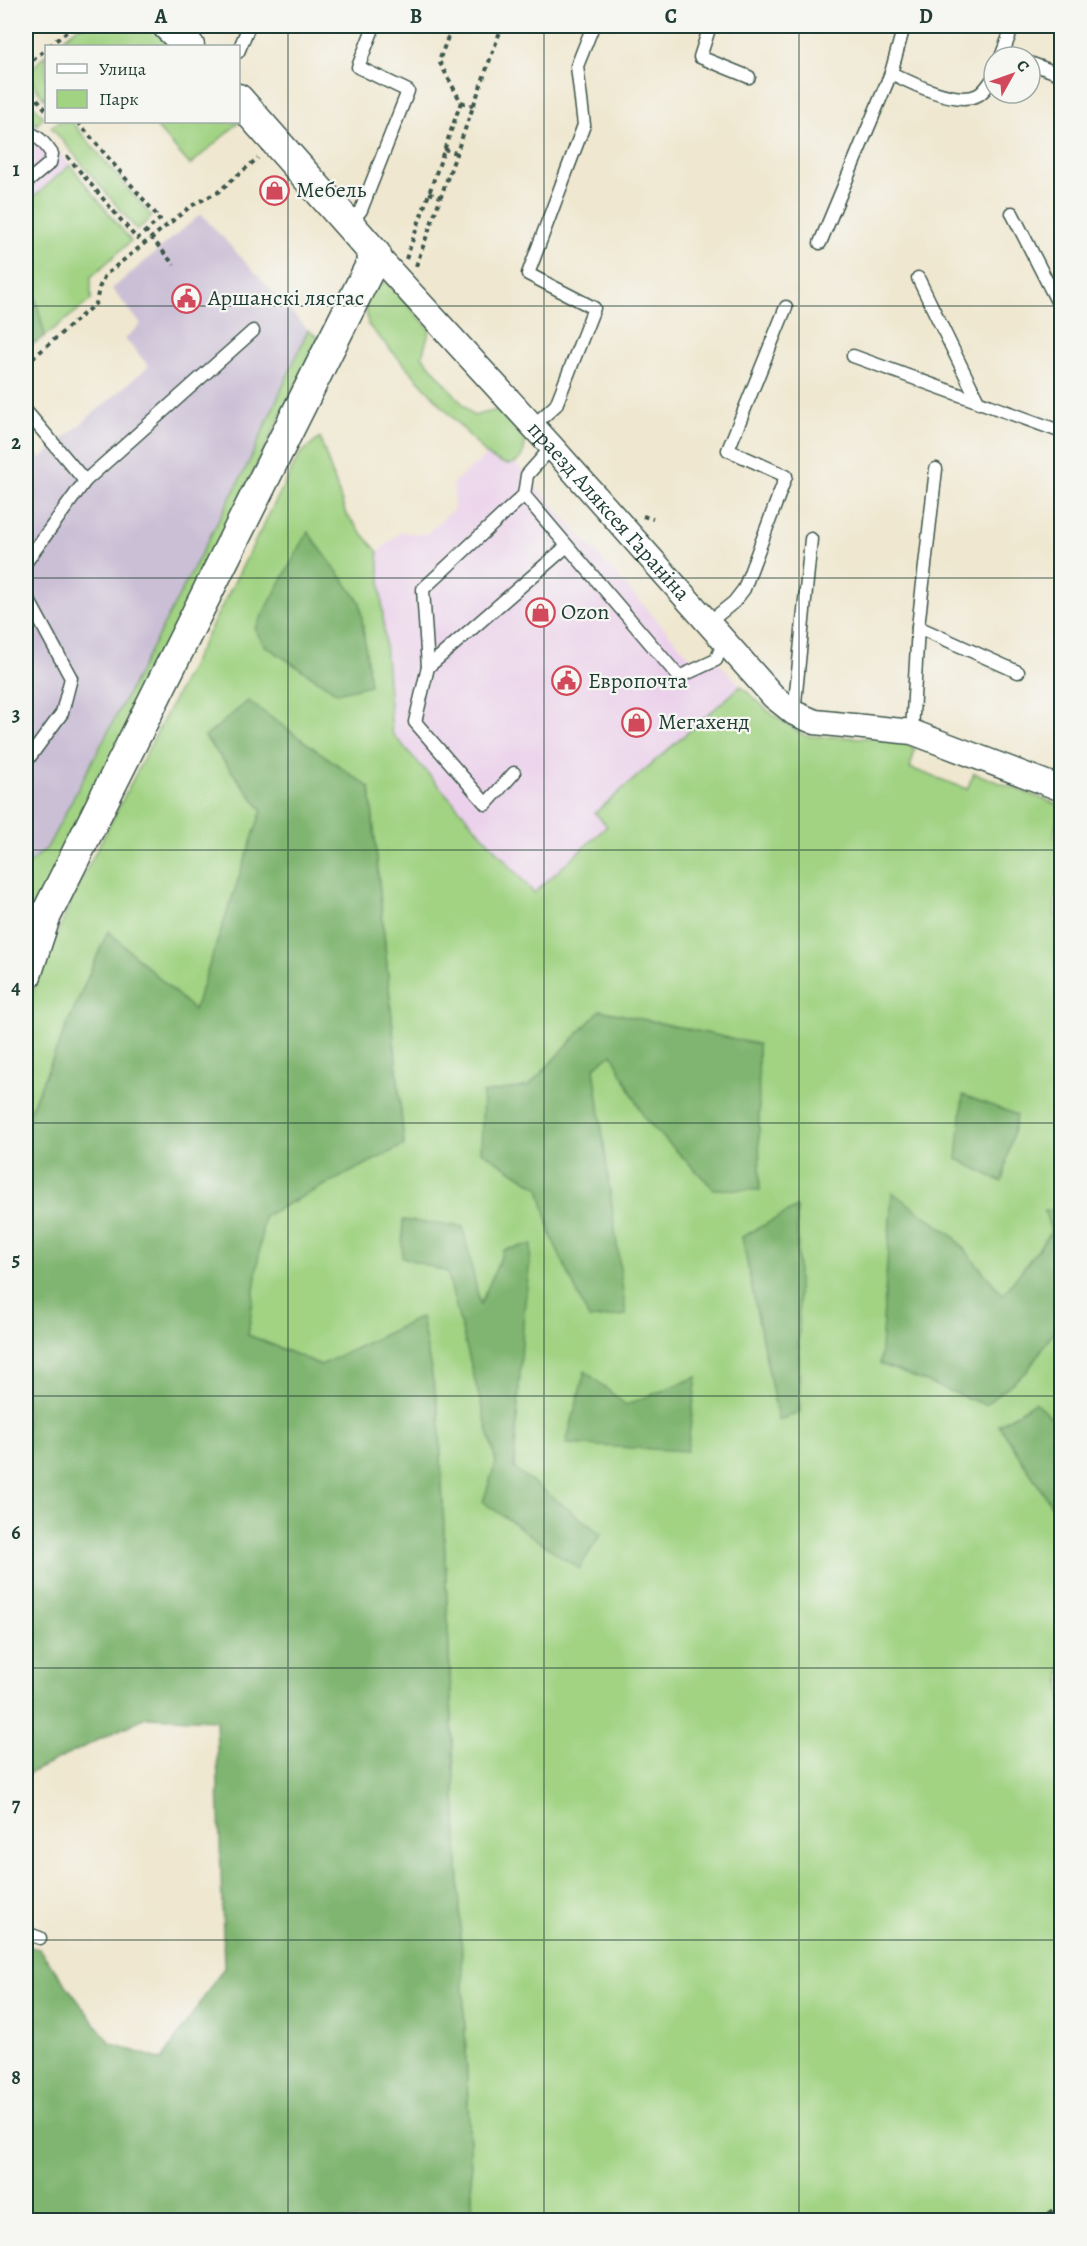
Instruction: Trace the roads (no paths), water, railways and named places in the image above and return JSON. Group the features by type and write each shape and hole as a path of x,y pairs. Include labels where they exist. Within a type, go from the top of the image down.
{"street":[{"path":"168,26 188,45"},
{"name":"праезд Аляксея Гараніна","path":"240,101 351,224 376,255 552,447 774,698 794,713 815,722 912,732 1062,789"},
{"path":"26,975 45,917 376,255"}],"lane":[{"path":"240,47 249,26"},
{"path":"351,224 361,210 408,91 358,67 374,26"},
{"path":"533,426 556,405 594,308 528,274 584,125 578,66 593,26"},
{"path":"710,26 700,57 749,76"},
{"path":"820,243 891,73 904,26"},
{"path":"1009,45 1013,26"},
{"path":"1042,68 1062,75"},
{"path":"891,73 920,88 965,99 982,92"},
{"path":"26,133 32,133 41,140 52,154 50,163 26,183"},
{"path":"1012,213 1062,311"},
{"path":"918,278 979,403"},
{"path":"708,623 734,602 744,589 786,476 728,450 786,307"},
{"path":"26,562 85,481 253,331"},
{"path":"853,356 1062,432"},
{"path":"28,420 85,481"},
{"path":"514,773 486,804 415,722 428,667 423,589 524,495 527,475 552,447"},
{"path":"912,732 918,627 936,469"},
{"path":"524,495 679,677 716,660 724,642"},
{"path":"794,713 811,539"},
{"path":"428,667 567,546"},
{"path":"26,595 71,678 62,713 26,762"},
{"path":"918,627 1018,672"},
{"path":"26,1934 40,1938"}],"place":[{"name":"Мебель","path":"275,190"},
{"name":"Аршанскі лясгас","path":"187,298"},
{"name":"Ozon","path":"540,612"},
{"name":"Европочта","path":"567,681"},
{"name":"Мегахенд","path":"637,722"}]}
